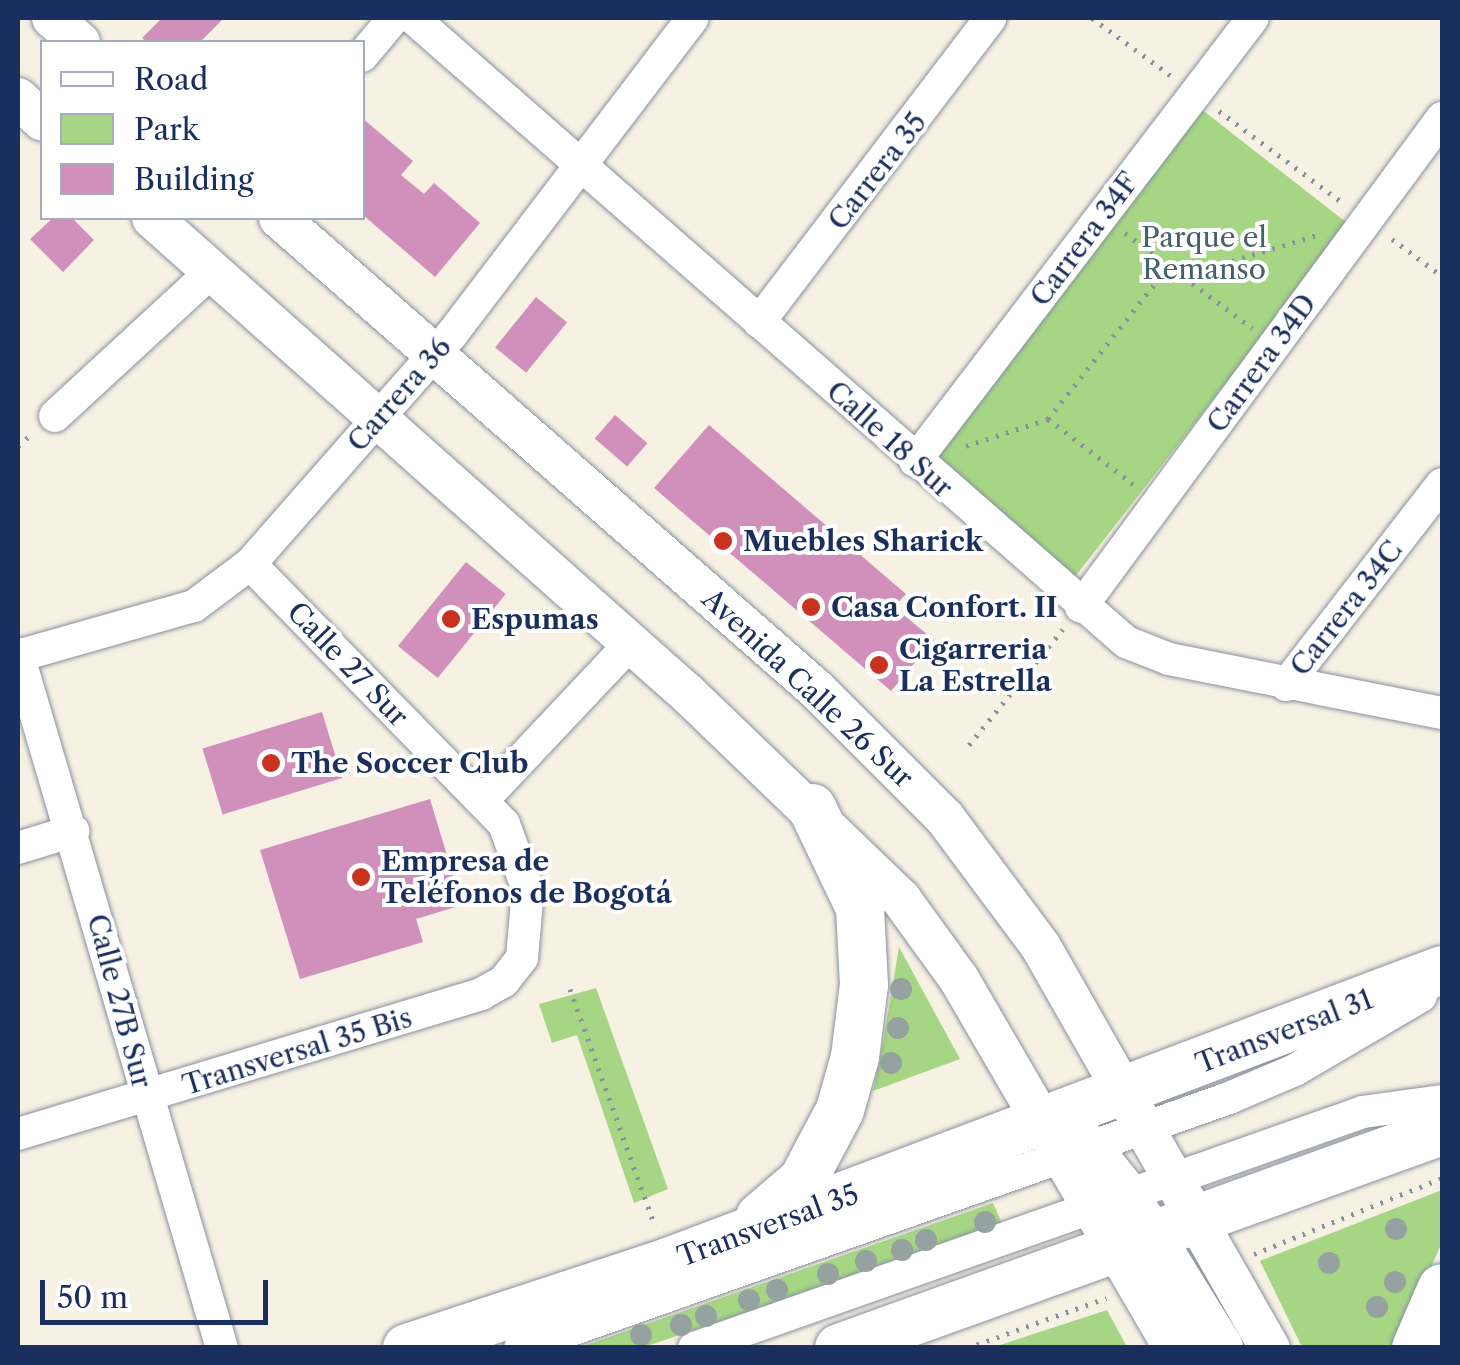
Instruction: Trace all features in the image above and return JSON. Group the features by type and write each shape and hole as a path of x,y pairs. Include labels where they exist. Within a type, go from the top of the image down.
{"highway":[{"path":"721,1242 803,1180 840,1110 855,1057 864,984 860,908 812,808"},
{"name":"Transversal 31","path":"1136,1108 1442,970"},
{"name":"Transversal 35","path":"407,1348 721,1242 1063,1141 1136,1108"},
{"path":"838,1348 1136,1244 1209,1240 1442,1130"},
{"path":"1063,1141 1136,1244 1220,1348"},
{"path":"1416,1348 1442,1288"}],"main road":[{"path":"52,18 78,40"},
{"path":"18,98 40,118"},
{"path":"154,220 812,808 922,925 1063,1141"},
{"name":"Avenida Calle 26 Sur","path":"281,220 910,780 998,883 1136,1108 1270,1348"},
{"path":"1136,1244 1174,1348"}],"street":[{"path":"365,52 394,18"},
{"name":"Calle 18 Sur","path":"413,18 1080,607 1144,650 1286,685 1442,713"},
{"name":"Carrera 36","path":"18,655 194,606 250,564 435,354 694,18"},
{"name":"Carrera 35","path":"759,322 992,18"},
{"name":"Carrera 34F","path":"915,461 1253,18"},
{"name":"Carrera 34D","path":"1080,607 1442,118"},
{"path":"55,416 212,272"},
{"name":"Carrera 34C","path":"1286,685 1442,484"},
{"name":"Calle 27 Sur","path":"250,564 504,824 524,863 530,916"},
{"path":"482,801 631,643"},
{"name":"Calle 27B Sur","path":"18,655 73,831 146,1097 222,1348"},
{"path":"18,848 73,831"},
{"name":"Transversal 35 Bis","path":"18,1134 482,994 504,982 522,958 530,916"},
{"path":"1136,1108 1295,1070 1442,983"},
{"path":"694,1348 1363,1112 1442,1100"},
{"path":"520,1348 1063,1141"}],"path":[{"path":"1092,18 1442,276"},
{"path":"1182,276 1367,220"},
{"path":"1123,232 1274,345"},
{"path":"915,461 1048,419 1169,266"},
{"path":"1048,419 1158,502"},
{"path":"969,745 1080,607"},
{"path":"570,989 668,1262"},
{"path":"1280,1237 1442,1178"},
{"path":"967,1348 1086,1305"}],"green space":[{"name":"Parque el Remanso","path":"1196,105 1350,225 1073,580 919,460"},
{"path":"899,947 960,1059 873,1091 883,1043"},
{"path":"596,988 668,1189 634,1203 577,1035 552,1043 539,1004"},
{"path":"1442,1190 1442,1242 1397,1347 1302,1347 1260,1261"},
{"path":"993,1203 1003,1226 644,1347 578,1348"},
{"path":"1107,1310 1127,1347 994,1347"}],"building":[{"path":"162,18 224,18 202,40 142,38"},
{"path":"365,121 413,161 401,175 424,194 434,183 480,223 435,277 365,217"},
{"path":"51,220 74,220 94,240 63,272 30,239"},
{"path":"536,297 567,322 526,373 495,348"},
{"path":"615,415 647,443 627,467 595,438"},
{"path":"709,425 906,594 894,607 934,640 891,691 654,488"},
{"name":"Espumas","path":"466,562 506,594 438,678 398,646"},
{"name":"The Soccer Club","path":"322,712 342,778 223,815 202,749"},
{"name":"Empresa de Teléfonos de Bogotá","path":"430,799 462,905 416,919 423,942 300,979 260,850"}],"place":[{"name":"Muebles Sharick","path":"723,541"},
{"name":"Casa Confort. II","path":"811,607"},
{"name":"Espumas","path":"451,619"},
{"name":"Cigarreria La Estrella","path":"879,665"},
{"name":"The Soccer Club","path":"271,763"},
{"name":"Empresa de Teléfonos de Bogotá","path":"361,877"}]}
